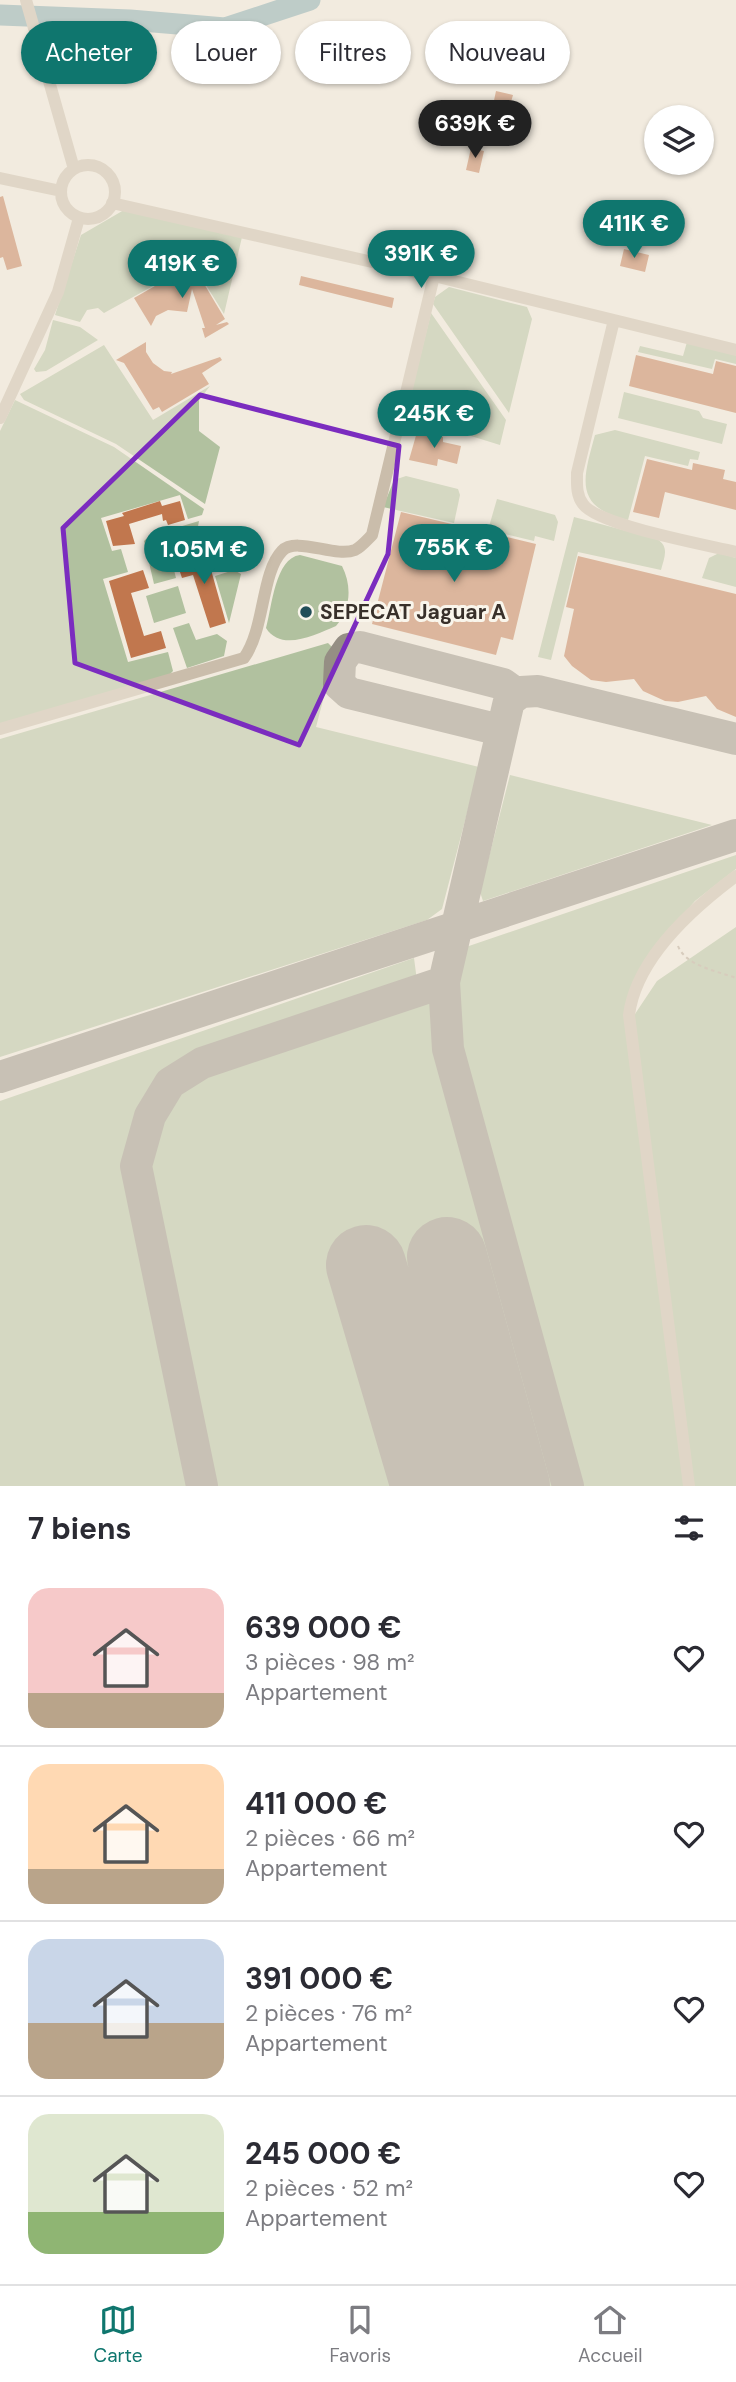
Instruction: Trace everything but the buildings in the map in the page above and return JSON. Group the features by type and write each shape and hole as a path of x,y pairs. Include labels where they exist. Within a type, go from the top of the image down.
{"street":[{"path":"27,2 74,169"},
{"path":"90,166 106,172 114,187 112,203 95,218 79,218 65,207 61,191 67,175 74,169 90,166"},
{"path":"0,178 61,191"},
{"path":"112,203 434,276 736,350"},
{"path":"0,418 58,292 79,218"},
{"path":"0,729 244,658 253,645 274,561 284,549 294,545 342,553 358,549 372,535 434,276"},
{"path":"614,320 578,473 577,491 583,505 605,519 736,552"},
{"path":"689,1486 629,1015 634,992 641,977 679,927 736,876"}],"path":[{"path":"679,927 677,944 681,954 736,978"}],"highlighted area":[{"path":"200,395 399,446 388,554 299,745 75,663 63,528"}],"green space":[{"path":"124,210 242,237 224,314 193,264 104,313 98,308 87,310 80,322 55,315 81,235"},
{"path":"449,287 527,307 532,319 509,413 433,304 435,297"},
{"path":"431,313 506,420 500,445 416,419 408,405"},
{"path":"53,320 80,327 98,340 46,371 36,372 34,369 45,350"},
{"path":"687,342 736,354 736,364 715,359 712,369 638,352 640,346 683,356"},
{"path":"104,345 153,420 210,386 199,400 199,431 220,447 205,504 116,444 24,400 20,394"},
{"path":"624,392 699,411 703,418 727,424 722,444 618,418"},
{"path":"15,400 114,447 204,509 202,515 188,519 180,495 101,518 112,551 121,549 128,572 103,579 128,662 168,652 173,671 168,676 0,724 0,431"},
{"path":"615,430 700,452 698,460 690,459 688,466 645,456 628,520 598,507 590,499 586,489 587,465 595,435"},
{"path":"406,476 458,489 460,495 454,523 383,507 394,480"},
{"path":"497,499 555,515 558,522 554,541 535,536 534,541 488,530"},
{"path":"574,517 657,539 664,546 664,557 661,570 578,552 551,660 538,657"},
{"path":"199,521 197,532 172,544 169,550 176,578 154,584 144,541 149,536"},
{"path":"208,533 238,540 247,554 214,568 209,551 176,560 175,553 180,546"},
{"path":"719,553 736,558 736,587 702,578 709,558"},
{"path":"300,555 342,566 347,581 347,604 336,626 299,639 280,639 266,628 273,596 285,565"},
{"path":"234,570 241,574 229,623 215,576"},
{"path":"178,586 186,613 154,623 146,596"},
{"path":"189,623 196,640 217,634 227,641 224,656 187,668 173,628"},
{"path":"328,643 336,651 316,727 479,767 442,909 427,920 0,1057 0,739"},
{"path":"510,775 712,825 483,901 480,892"},
{"path":"736,855 736,869 695,901 659,943 627,1026 657,981 736,927 736,1486 0,1486 0,1101 414,958 417,981 459,977 466,947"}],"waterway":[{"path":"0,15 130,20 225,28 310,0"}],"taxiway":[{"path":"500,738 492,728 349,693 339,684 340,662 349,649 360,647 503,684 510,689 509,701"},
{"path":"568,1486 448,1049 444,982 509,701 521,692 538,691 736,739"},
{"path":"0,1077 736,835"},
{"path":"202,1486 136,1166 150,1116 170,1083 202,1063 444,982"}],"runway":[{"path":"447,1257 510,1486"},
{"path":"366,1265 431,1486"}],"place":[{"name":"SEPECAT Jaguar A","path":"306,612"}]}
